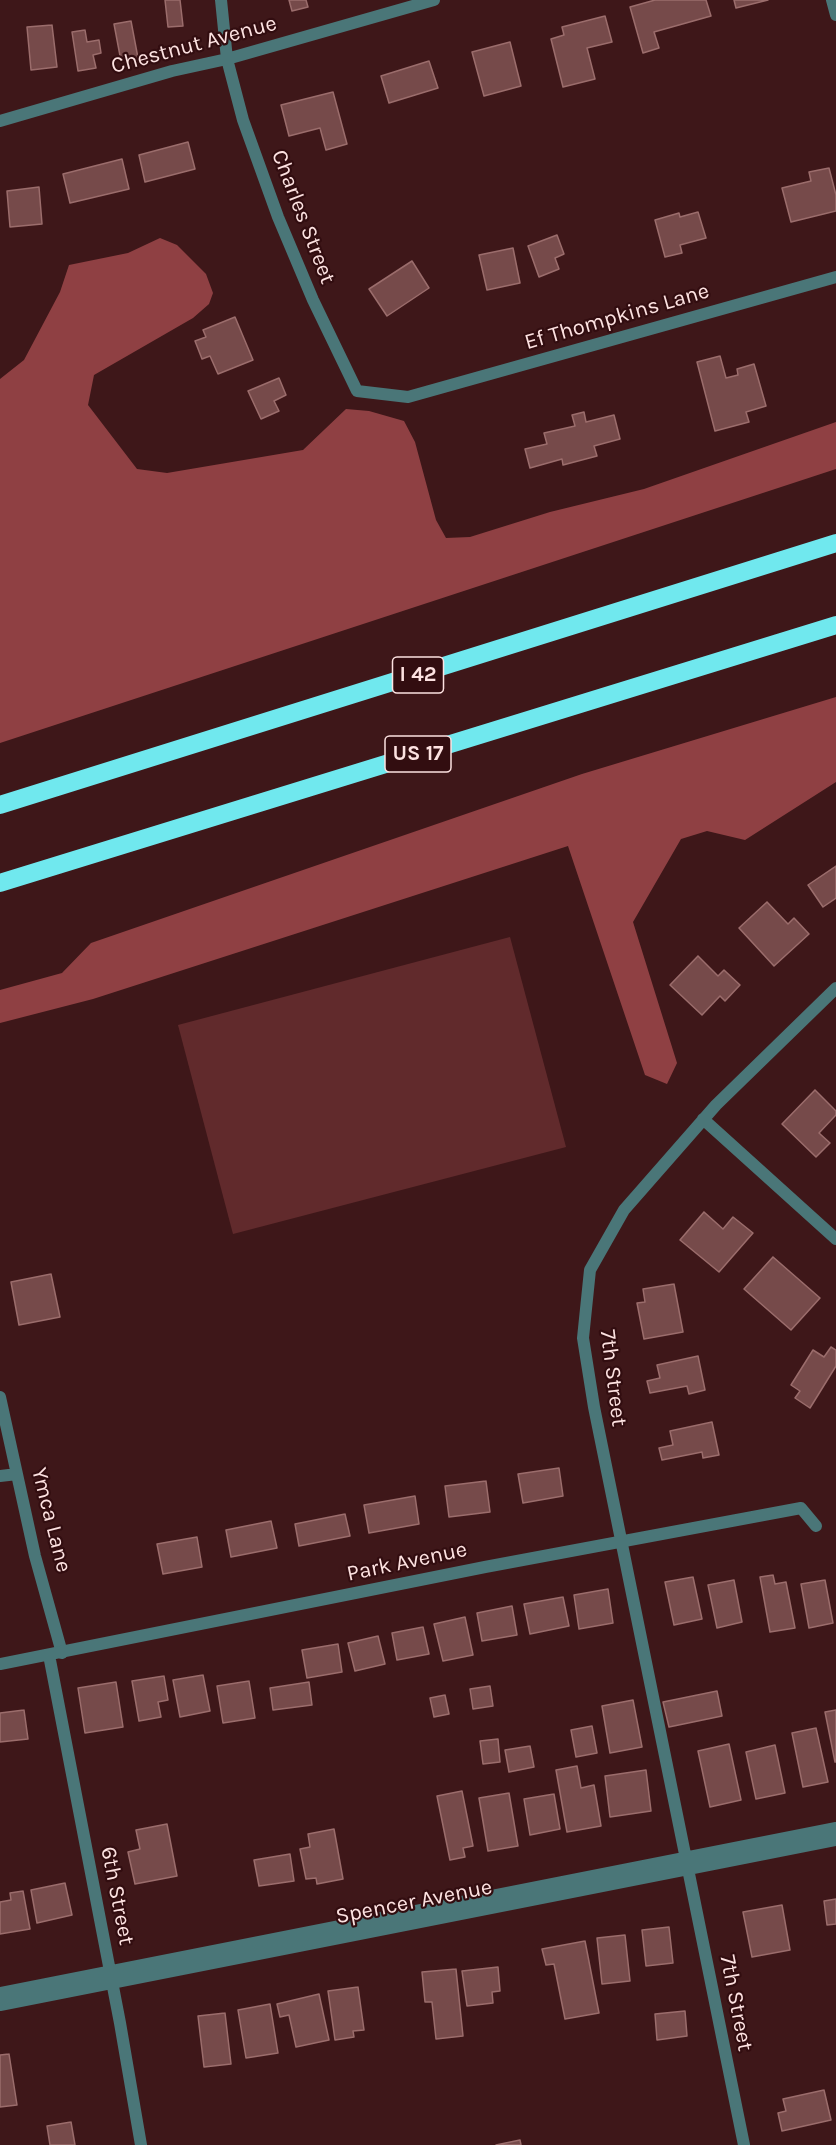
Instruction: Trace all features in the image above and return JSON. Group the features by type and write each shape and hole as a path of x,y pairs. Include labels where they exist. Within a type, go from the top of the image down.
{"highway":[{"name":"I 42","path":"0,805 836,543"},
{"name":"US 17","path":"0,883 836,625"}],"street":[{"name":"Charles Street","path":"221,0 227,59 243,120 278,217 313,300 357,392 408,397"},
{"name":"Chestnut Avenue","path":"0,121 172,71 227,59 434,0"},
{"path":"832,0 836,15"},
{"name":"Ef Thompkins Lane","path":"408,397 836,277"},
{"name":"7th Street","path":"744,2145 619,1542 583,1338 590,1270 624,1210 704,1119 836,988"},
{"path":"704,1119 836,1239"},
{"name":"Ymca Lane","path":"0,1397 35,1556 62,1653"},
{"path":"0,1476 17,1474"},
{"name":"Park Avenue","path":"0,1664 801,1508 816,1526"},
{"name":"6th Street","path":"49,1655 141,2145"},
{"name":"Spencer Avenue","path":"687,1864 836,1828"},
{"name":"Spencer Avenue","path":"0,1993 110,1977 687,1864 836,1840"},
{"name":"Spencer Avenue","path":"0,2005 110,1977"}],"shaded area":[{"path":"160,238 177,245 206,274 213,293 209,304 193,318 94,375 88,405 137,469 167,473 303,450 346,409 369,411 404,421 415,442 436,520 446,538 470,537 550,512 644,489 836,422 836,469 0,743 0,379 24,360 60,292 69,265 128,253"},
{"path":"836,697 836,782 745,840 707,831 681,839 633,922 677,1063 667,1084 645,1075 568,846 93,999 0,1023 0,990 62,973 91,943 582,774"},
{"path":"510,937 566,1147 233,1234 178,1025"}],"building":[{"path":"165,0 180,0 183,26 168,27"},
{"path":"289,0 306,0 308,7 292,11"},
{"path":"655,0 706,0 711,16 654,32 659,48 643,53 630,7"},
{"path":"734,0 768,0 736,8"},
{"path":"605,16 612,42 587,48 595,79 563,87 551,39 564,35 562,27"},
{"path":"131,21 138,58 121,61 114,24"},
{"path":"52,25 57,67 31,70 27,27"},
{"path":"85,30 87,42 99,40 101,53 93,55 96,68 78,71 72,32"},
{"path":"510,42 521,86 484,96 472,52"},
{"path":"429,61 438,88 389,103 381,76"},
{"path":"333,92 347,144 326,150 320,128 289,136 281,105"},
{"path":"188,142 195,169 145,182 139,155"},
{"path":"122,159 129,189 70,203 63,174"},
{"path":"829,168 836,195 836,211 791,222 782,188 811,181 809,172"},
{"path":"39,187 42,224 10,227 7,191"},
{"path":"698,212 706,238 680,245 682,253 665,257 655,220 679,213 680,217"},
{"path":"557,235 564,254 555,258 559,269 539,277 528,246"},
{"path":"513,248 520,283 487,290 479,255"},
{"path":"412,261 429,288 387,316 369,289"},
{"path":"235,317 253,360 218,374 210,356 202,359 195,341 206,337 203,330"},
{"path":"720,356 726,378 738,375 737,369 754,364 766,406 746,412 749,422 715,431 697,362"},
{"path":"279,378 286,395 274,401 279,411 261,419 248,391"},
{"path":"584,412 586,422 614,415 620,439 594,446 597,456 563,465 562,459 530,468 525,449 547,444 544,433 575,426 572,415"},
{"path":"836,866 836,898 823,907 808,885"},
{"path":"767,902 788,924 794,918 809,934 774,966 739,928"},
{"path":"698,956 718,976 724,970 740,985 725,1001 720,996 702,1015 670,985"},
{"path":"815,1090 836,1111 836,1115 819,1133 830,1143 816,1157 782,1124"},
{"path":"704,1212 723,1229 733,1217 753,1233 719,1272 680,1240"},
{"path":"773,1257 820,1298 791,1330 744,1289"},
{"path":"51,1274 60,1317 19,1325 11,1282"},
{"path":"674,1284 683,1332 644,1339 637,1303 645,1302 643,1289"},
{"path":"831,1347 836,1350 836,1366 810,1408 795,1398 800,1391 791,1385 813,1350 824,1357"},
{"path":"698,1356 705,1390 689,1394 687,1386 650,1393 647,1381 660,1378 657,1365"},
{"path":"712,1422 719,1455 703,1458 702,1452 662,1460 659,1448 673,1445 670,1431"},
{"path":"559,1468 563,1496 523,1503 518,1474"},
{"path":"486,1481 490,1512 449,1517 445,1486"},
{"path":"415,1496 419,1524 369,1533 364,1505"},
{"path":"345,1514 350,1536 299,1546 295,1524"},
{"path":"271,1521 277,1548 231,1557 226,1530"},
{"path":"197,1537 202,1567 163,1574 157,1544"},
{"path":"773,1575 775,1584 786,1582 795,1628 770,1632 760,1577"},
{"path":"693,1577 702,1619 674,1625 665,1582"},
{"path":"734,1580 742,1622 717,1628 708,1585"},
{"path":"825,1580 833,1623 809,1628 801,1584"},
{"path":"608,1589 613,1623 579,1629 574,1595"},
{"path":"563,1597 569,1626 530,1634 524,1604"},
{"path":"512,1606 517,1635 482,1641 477,1613"},
{"path":"465,1617 473,1655 443,1661 434,1624"},
{"path":"423,1627 429,1654 397,1660 392,1633"},
{"path":"378,1636 385,1664 355,1671 348,1643"},
{"path":"338,1644 342,1672 307,1678 302,1650"},
{"path":"203,1675 210,1711 180,1717 173,1680"},
{"path":"164,1676 168,1700 158,1702 161,1717 139,1721 132,1681"},
{"path":"249,1681 255,1718 223,1723 217,1686"},
{"path":"116,1682 123,1727 85,1733 78,1688"},
{"path":"309,1682 312,1705 273,1710 270,1688"},
{"path":"490,1686 493,1706 473,1709 470,1689"},
{"path":"717,1691 722,1716 669,1727 663,1702"},
{"path":"445,1695 449,1714 434,1717 430,1698"},
{"path":"633,1700 642,1747 610,1753 602,1706"},
{"path":"24,1710 28,1739 0,1742 0,1713"},
{"path":"836,1710 836,1762 835,1762 825,1712"},
{"path":"592,1726 597,1753 576,1757 571,1730"},
{"path":"816,1728 828,1782 803,1787 792,1733"},
{"path":"498,1739 500,1762 483,1764 480,1741"},
{"path":"729,1744 741,1800 710,1807 698,1751"},
{"path":"775,1745 785,1793 756,1799 746,1752"},
{"path":"530,1746 534,1767 509,1772 505,1750"},
{"path":"577,1766 581,1788 594,1785 601,1826 567,1832 556,1770"},
{"path":"646,1770 651,1811 610,1817 605,1776"},
{"path":"462,1791 473,1846 463,1848 465,1857 450,1860 437,1796"},
{"path":"509,1793 518,1846 488,1851 479,1798"},
{"path":"554,1794 560,1829 530,1835 524,1799"},
{"path":"167,1824 177,1876 135,1884 128,1852 140,1849 136,1830"},
{"path":"334,1829 343,1879 317,1884 316,1878 306,1879 300,1849 310,1847 308,1834"},
{"path":"290,1854 294,1881 259,1886 254,1860"},
{"path":"65,1883 72,1915 37,1923 31,1890"},
{"path":"23,1891 30,1929 0,1934 0,1902 11,1900 10,1893"},
{"path":"836,1899 836,1924 827,1925 824,1901"},
{"path":"782,1905 790,1950 752,1957 743,1912"},
{"path":"669,1927 673,1963 646,1966 642,1930"},
{"path":"625,1935 630,1981 602,1984 597,1938"},
{"path":"585,1941 599,2013 565,2019 554,1964 546,1965 542,1949"},
{"path":"498,1967 500,1991 492,1992 493,2003 467,2006 462,1971"},
{"path":"456,1969 463,2036 436,2039 432,2002 425,2002 422,1972"},
{"path":"358,1987 364,2030 353,2031 354,2037 335,2040 328,1991"},
{"path":"319,1994 329,2040 296,2047 289,2015 280,2017 277,2004"},
{"path":"270,2004 278,2053 246,2058 238,2010"},
{"path":"685,2011 687,2036 657,2040 655,2014"},
{"path":"225,2013 231,2064 204,2067 198,2016"},
{"path":"9,2054 17,2105 0,2107 0,2055"},
{"path":"824,2090 831,2120 782,2131 778,2113 786,2111 783,2099"},
{"path":"71,2122 75,2145 50,2145 47,2126"},
{"path":"520,2140 521,2145 496,2145"}]}
